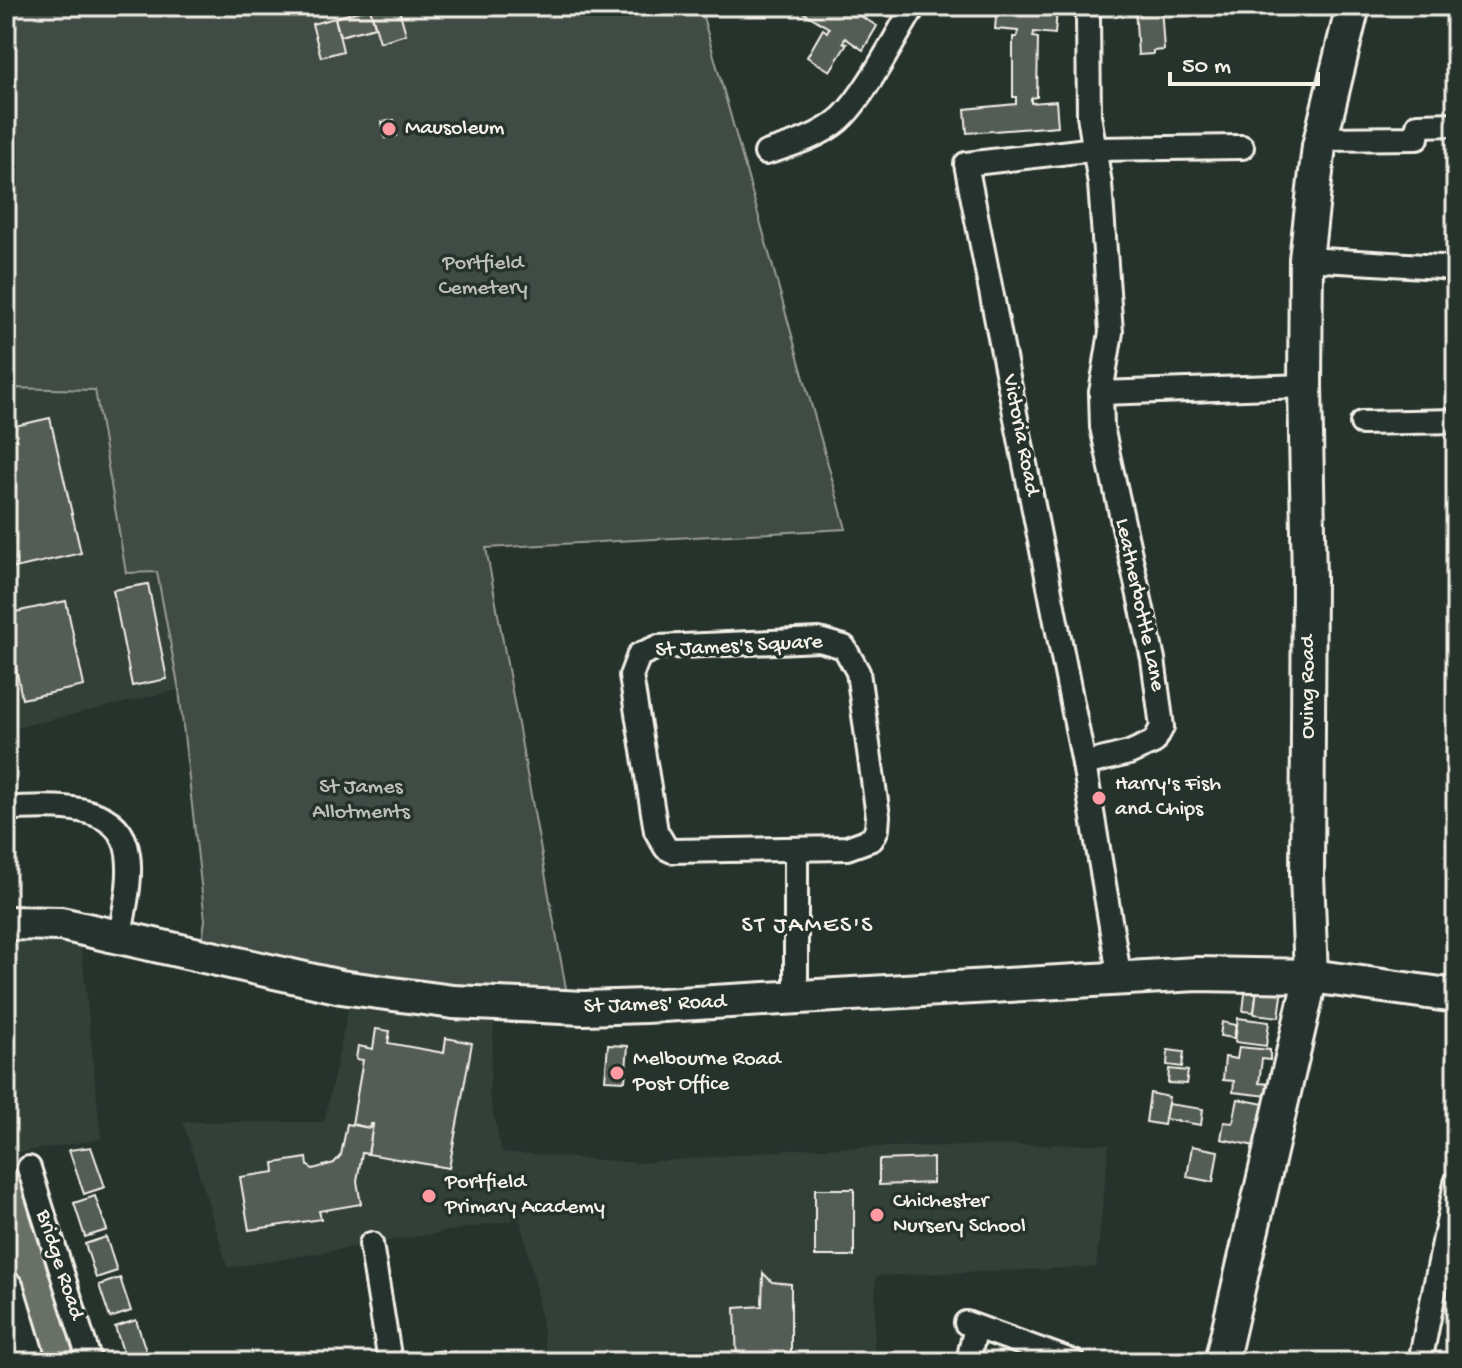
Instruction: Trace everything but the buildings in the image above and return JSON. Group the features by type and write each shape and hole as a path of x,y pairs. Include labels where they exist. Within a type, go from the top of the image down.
{"main road":[{"path":"6,1289 28,1362"}],"street":[{"path":"766,153 813,136 840,119 914,6"},
{"name":"Leatherbottle Lane","path":"1084,6 1088,16 1089,115 1095,149 1111,332 1101,393 1102,427 1153,659 1162,727 1154,742 1129,753 1084,764"},
{"name":"Oving Road","path":"1221,1362 1311,976 1307,875 1309,579 1306,259 1320,139 1353,6"},
{"path":"1320,139 1417,138 1418,125 1456,124"},
{"name":"Victoria Road","path":"1120,980 1084,764 966,164 1095,149 1242,147"},
{"path":"1306,259 1456,270"},
{"path":"1101,393 1305,386"},
{"path":"1362,423 1456,421"},
{"name":"St James's Square","path":"819,640 844,647 858,672 878,816 877,829 872,839 863,844 847,848 796,850 672,851 660,842 631,676 639,655 658,647 819,640"},
{"path":"6,808 84,811 103,818 121,833 129,872 120,936"},
{"path":"796,850 796,999"},
{"name":"St James' Road","path":"6,923 61,924 341,987 453,1002 584,1008 796,999 1197,974 1311,976 1456,996"},
{"name":"Bridge Road","path":"29,1168 90,1362"},
{"path":"1420,1362 1456,1183"},
{"path":"371,1244 390,1362"},
{"path":"970,1352 971,1325 1074,1362"}],"shaded area":[{"path":"6,388 94,390 126,573 157,571 179,690 6,730"},
{"path":"6,941 81,943 101,1139 6,1155"},
{"path":"350,1001 494,1023 489,1094 502,1152 639,1163 812,1148 1109,1144 1096,1267 876,1276 874,1362 548,1362 534,1278 520,1219 228,1268 183,1122 324,1122"}],"green space":[{"name":"Portfield Cemetery","path":"6,6 700,6 846,529 486,548 567,994 451,991 345,974 202,941 205,920 179,690 157,572 126,573 95,390 6,388"}],"waterway":[{"path":"6,1187 61,1362"}],"place":[{"name":"Mausoleum","path":"389,129"},
{"name":"Harry's Fish and Chips","path":"1099,798"},
{"name":"Melbourne Road Post Office","path":"617,1073"},
{"name":"Portfield Primary Academy","path":"429,1196"},
{"name":"Chichester Nursery School","path":"877,1215"}],"district":[{"name":"ST JAMES'S","path":"808,926"}],"park label":[{"name":"St James Allotments","path":"361,800"}]}
